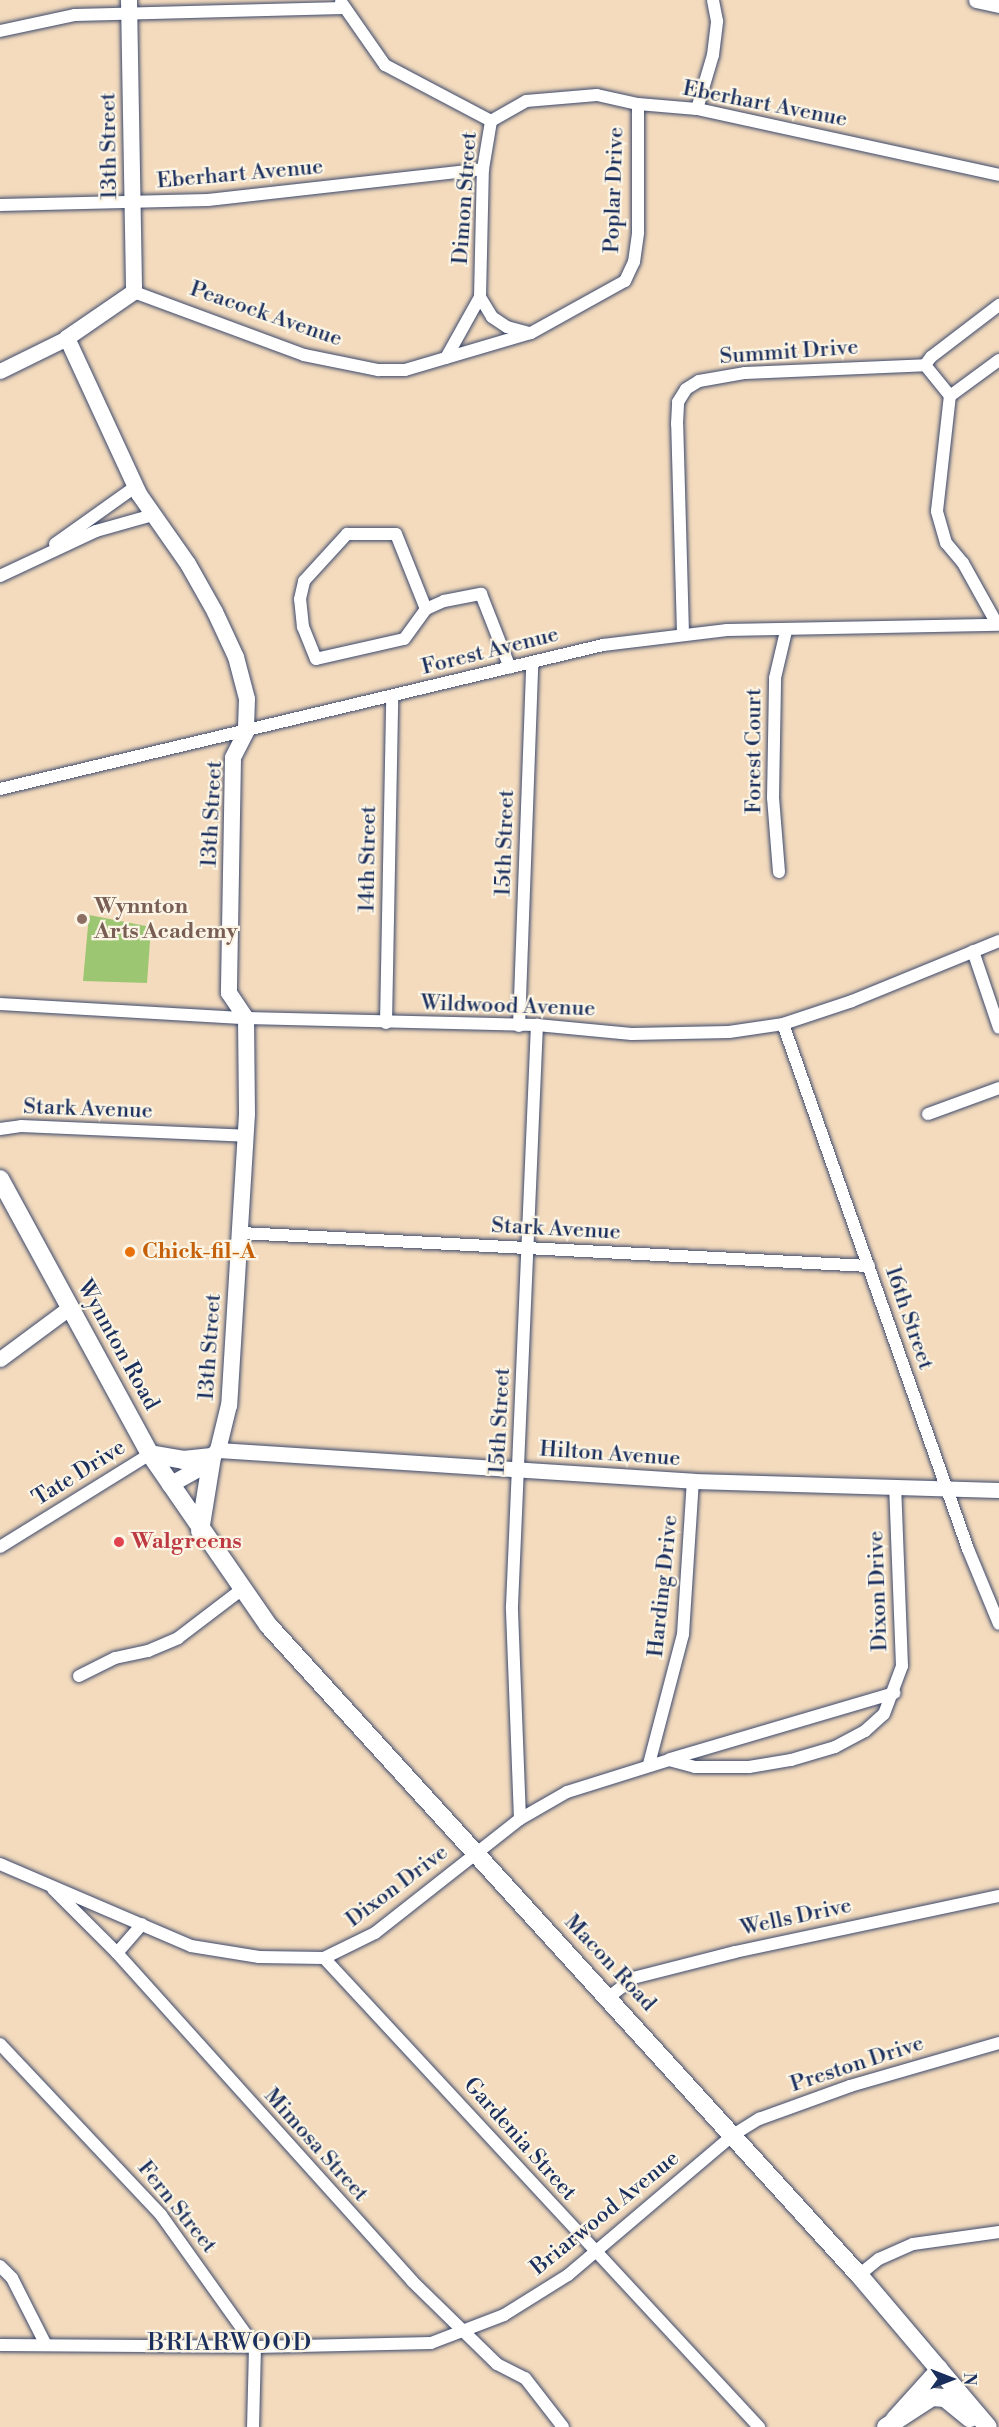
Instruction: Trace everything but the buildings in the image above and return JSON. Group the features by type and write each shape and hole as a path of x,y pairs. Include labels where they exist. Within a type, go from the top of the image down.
{"main road":[{"name":"13th Street","path":"130,6 134,292"},
{"path":"67,338 134,292"},
{"name":"13th Street","path":"67,338 135,487 188,564 236,657 247,699 246,732 233,758 229,993 246,1018 246,1136 229,1406 215,1454"},
{"name":"Wynnton Road","path":"0,1179 150,1454 200,1531"},
{"path":"150,1454 183,1460 215,1454"},
{"path":"170,1485 204,1466 215,1454"},
{"path":"200,1531 215,1454"},
{"name":"Macon Road","path":"200,1531 241,1590 276,1634 609,1997 859,2275 988,2427"},
{"path":"886,2427 932,2397 945,2398 982,2427"}],"street":[{"path":"697,109 709,78 715,46 713,0"},
{"path":"976,0 999,5"},
{"path":"0,31 130,6 342,4"},
{"name":"Dimon Street","path":"342,4 385,65 491,121 483,169 480,297 446,358"},
{"name":"Eberhart Avenue","path":"491,121 526,101 597,95 638,104 697,109 999,175"},
{"name":"Poplar Drive","path":"599,297 625,282 634,262 638,232 638,104"},
{"name":"Eberhart Avenue","path":"0,205 132,205 208,200 483,169"},
{"name":"Peacock Avenue","path":"134,292 337,364 405,369 531,333 599,297"},
{"name":"Dimon Street","path":"480,297 492,317 507,327 531,333"},
{"path":"998,624 963,563 946,543 937,511 950,396 926,365 930,357 999,305"},
{"path":"0,371 67,338"},
{"path":"950,396 999,360"},
{"name":"Summit Drive","path":"683,633 677,424 678,402 686,389 699,381 745,373 926,365"},
{"path":"38,556 135,487"},
{"path":"0,576 38,556 96,531 153,515"},
{"path":"426,609 396,534 347,534 304,581 300,599 303,627 316,659 404,639 426,609 444,601 481,594 510,668"},
{"name":"Forest Avenue","path":"0,789 603,645 683,633 998,624"},
{"name":"Forest Court","path":"779,872 772,798 775,678 786,631"},
{"name":"15th Street","path":"519,1026 532,663"},
{"name":"14th Street","path":"386,1023 393,696"},
{"name":"Wildwood Avenue","path":"0,1004 246,1018 537,1025 634,1034 729,1032 783,1024 897,985 999,941"},
{"path":"973,951 999,1028"},
{"name":"16th Street","path":"783,1024 946,1490 999,1624"},
{"name":"15th Street","path":"520,1819 512,1606 537,1025"},
{"path":"928,1114 999,1088"},
{"name":"Stark Avenue","path":"0,1129 21,1126 246,1136"},
{"name":"Stark Avenue","path":"241,1233 869,1266"},
{"path":"0,1359 69,1308"},
{"name":"Tate Drive","path":"0,1547 150,1454"},
{"name":"Hilton Avenue","path":"215,1454 693,1481 999,1490"},
{"name":"Harding Drive","path":"649,1764 683,1635 693,1481"},
{"name":"Dixon Drive","path":"669,1760 696,1767 749,1767 791,1760 835,1747 866,1731 884,1714 894,1693 902,1666 895,1487"},
{"path":"79,1676 115,1658 148,1651 178,1638 241,1590"},
{"name":"Dixon Drive","path":"0,1864 45,1881 191,1946 230,1954 324,1958 375,1933 520,1819 567,1792 649,1764 894,1693"},
{"name":"Mimosa Street","path":"45,1881 117,1953 341,2204 497,2364 525,2378 563,2427"},
{"name":"Wells Drive","path":"609,1997 633,1978 735,1952 999,1896"},
{"path":"117,1953 142,1924"},
{"name":"Gardenia Street","path":"324,1958 493,2138 594,2253 759,2427"},
{"name":"Preston Drive","path":"733,2135 759,2119 840,2090 999,2043"},
{"name":"Fern Street","path":"0,2044 161,2215 255,2347"},
{"name":"Briarwood Avenue","path":"0,2345 45,2343 255,2347 431,2343 504,2315 568,2275 733,2135"},
{"path":"859,2275 879,2259 912,2244 999,2232"},
{"path":"0,2266 12,2278 45,2343"},
{"path":"254,2427 255,2347"},
{"path":"886,2427 939,2367"}],"green space":[{"path":"89,915 151,927 147,983 83,981"}],"place":[{"name":"Wynnton Arts Academy","path":"82,919"},
{"name":"Chick-fil-A","path":"130,1252"},
{"name":"Walgreens","path":"119,1542"}],"district":[{"name":"BRIARWOOD","path":"230,2344"}]}
